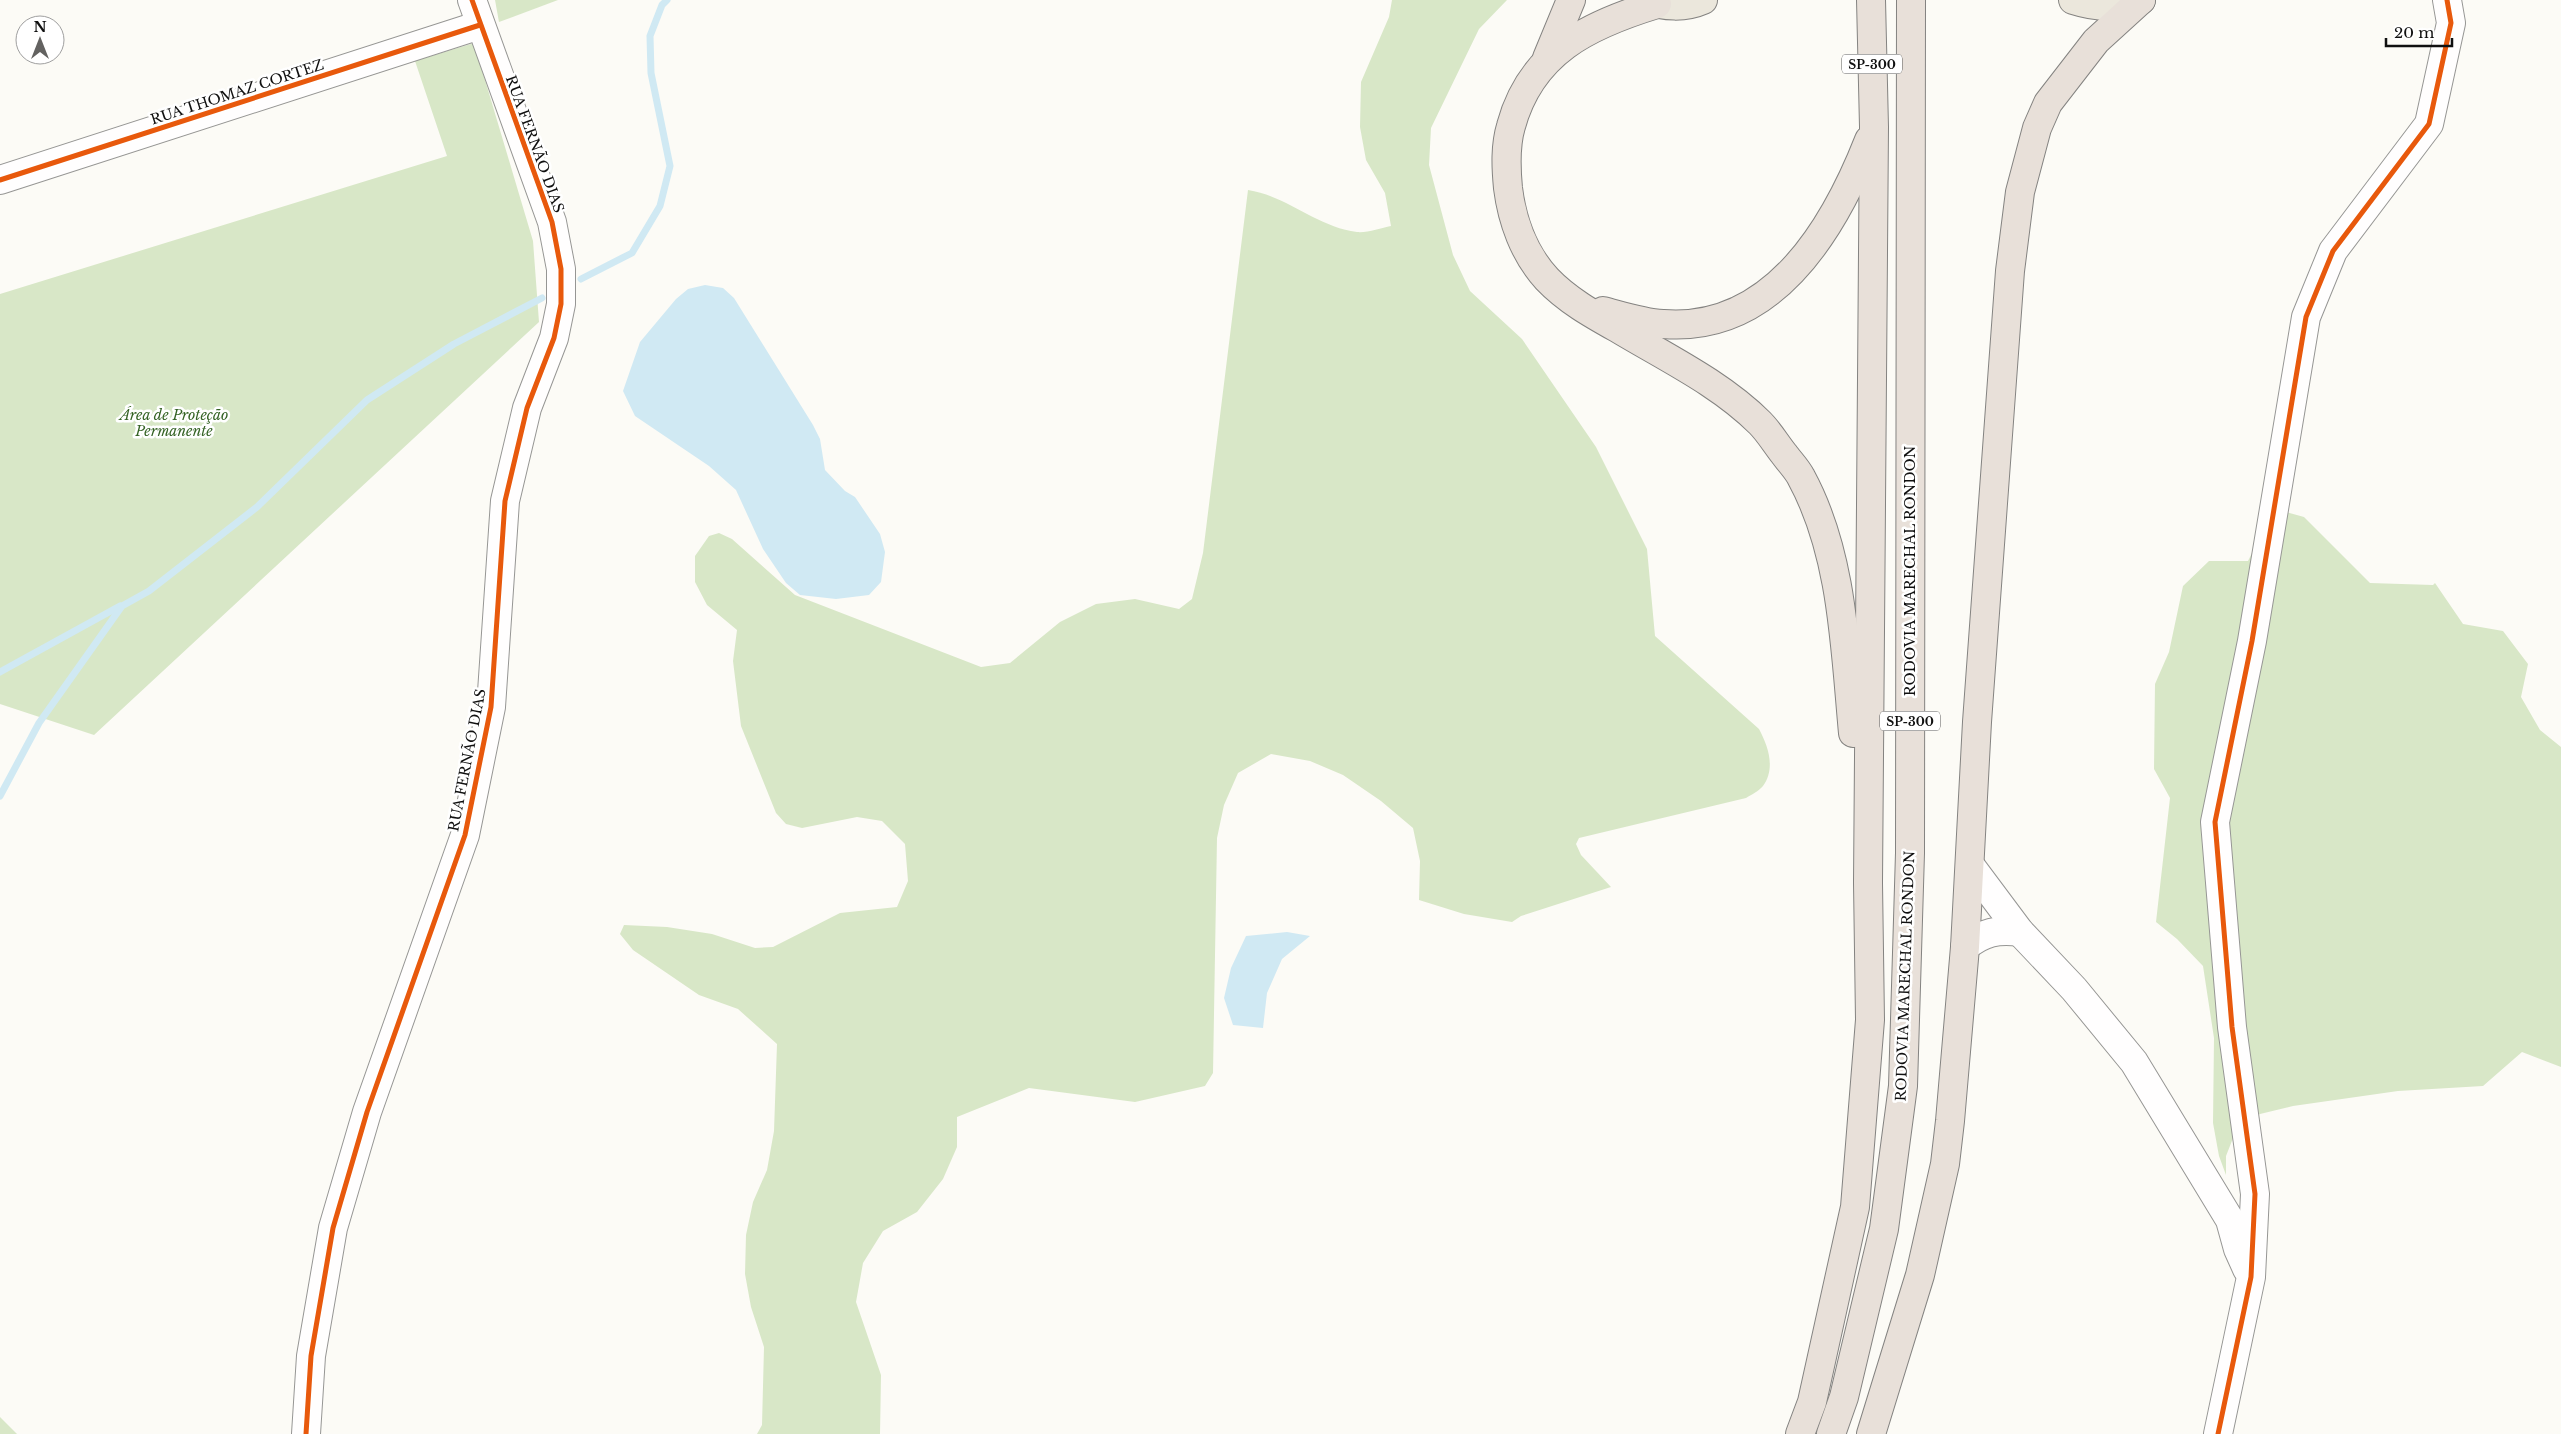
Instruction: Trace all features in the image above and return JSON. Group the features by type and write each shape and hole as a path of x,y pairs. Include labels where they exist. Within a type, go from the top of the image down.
{"highway":[{"path":"1546,60 1571,0"},
{"name":"SP-300","path":"1800,1434 1812,1402 1855,1207 1870,1020 1868,883 1874,127 1871,0"},
{"name":"RODOVIA MARECHAL RONDON","path":"1831,1434 1844,1397 1884,1229 1903,1086 1910,853 1911,0"},
{"path":"1871,1434 1920,1275 1945,1164 1965,947 1976,722 2007,310 2020,192 2037,128 2048,103 2096,41 2141,0"},
{"path":"1651,2 1612,18 1579,35 1546,60 1529,80 1516,105 1508,138 1506,170 1510,203 1517,231 1530,255 1546,278 1579,306 1720,391 1761,424 1801,476 1823,532 1839,596 1868,883"},
{"path":"1579,306 1662,324 1725,319 1752,305 1786,278 1815,244 1840,207 1874,127"}],"main road":[{"path":"1651,2 1677,6 1702,0"},
{"path":"2073,0 2094,6 2118,7 2141,0"}],"street":[{"path":"2218,1434 2250,1277 2255,1194 2232,1027 2215,822 2252,641 2306,317 2333,251 2429,124 2451,23 2447,0"},
{"name":"RUA THOMAZ CORTEZ","path":"0,180 476,13"},
{"name":"RUA FERNÃO DIAS","path":"306,1434 311,1356 333,1228 367,1112 466,835 492,707 505,501 527,408 554,338 561,304 561,269 552,222 476,13"},
{"path":"1970,865 2020,932 2074,989 2134,1062 2230,1220 2238,1249 2250,1277"},
{"path":"1965,947 1985,933 1997,930 2020,932"}],"green space":[{"path":"495,0 558,0 499,22"},
{"path":"1392,0 1507,0 1479,29 1431,128 1429,165 1453,255 1470,291 1522,339 1596,447 1647,549 1655,636 1759,729 1768,750 1770,765 1767,779 1761,788 1746,798 1579,838 1576,844 1581,855 1611,887 1521,916 1512,922 1464,914 1419,900 1420,861 1413,828 1381,801 1343,775 1310,761 1271,754 1238,773 1224,805 1217,838 1213,1073 1205,1086 1135,1102 1029,1088 957,1117 957,1147 943,1179 917,1212 883,1231 863,1263 856,1302 881,1375 880,1434 757,1434 762,1425 764,1347 751,1307 745,1274 746,1235 753,1202 767,1170 774,1131 777,1044 738,1009 699,995 633,950 620,934 624,925 667,927 712,934 755,948 773,947 840,913 897,907 908,881 905,844 882,821 857,817 802,828 786,824 776,813 741,726 733,661 737,630 707,605 695,582 695,556 709,536 719,533 732,539 795,595 981,667 1010,663 1060,622 1096,604 1135,599 1179,609 1192,599 1203,553 1248,190 1276,198 1315,218 1342,229 1361,232 1391,226 1385,193 1366,160 1360,127 1361,82 1389,17"},
{"name":"Área de Proteção Permanente","path":"474,43 533,241 539,322 94,735 0,704 0,294 447,156 415,61"},
{"path":"2286,512 2304,517 2370,583 2433,585 2435,583 2463,624 2503,631 2528,664 2521,697 2540,730 2561,747 2561,1067 2522,1052 2483,1086 2398,1091 2293,1106 2260,1114 2237,1128 2226,1156 2226,1175 2219,1156 2213,1123 2214,1038 2203,966 2177,939 2156,922 2170,798 2154,769 2155,684 2169,652 2183,586 2209,561 2248,561 2268,521"},
{"path":"0,1417 17,1434 0,1434"}],"water":[{"path":"705,285 723,288 734,298 813,425 820,439 825,470 845,491 855,497 880,534 885,552 881,582 869,595 836,599 800,595 786,583 763,549 736,490 709,466 635,416 623,391 640,342 676,299 688,289"},
{"path":"1287,932 1310,936 1282,959 1267,993 1263,1028 1233,1025 1224,998 1231,968 1246,936"}],"waterway":[{"path":"581,279 632,253 660,206 670,166 651,73 650,36 662,5 667,0"},
{"path":"0,796 39,723 122,606 149,591 257,507 367,400 454,344 542,298"},
{"path":"0,672 120,606"}],"cycle path":[{"path":"306,1434 311,1356 333,1228 367,1112 465,835 491,707 505,501 527,408 554,338 561,304 561,269 552,222 472,0"},
{"path":"2218,1434 2251,1277 2255,1194 2232,1027 2215,822 2252,641 2306,317 2333,251 2429,124 2451,23 2447,0"},
{"path":"0,180 480,25"}]}
